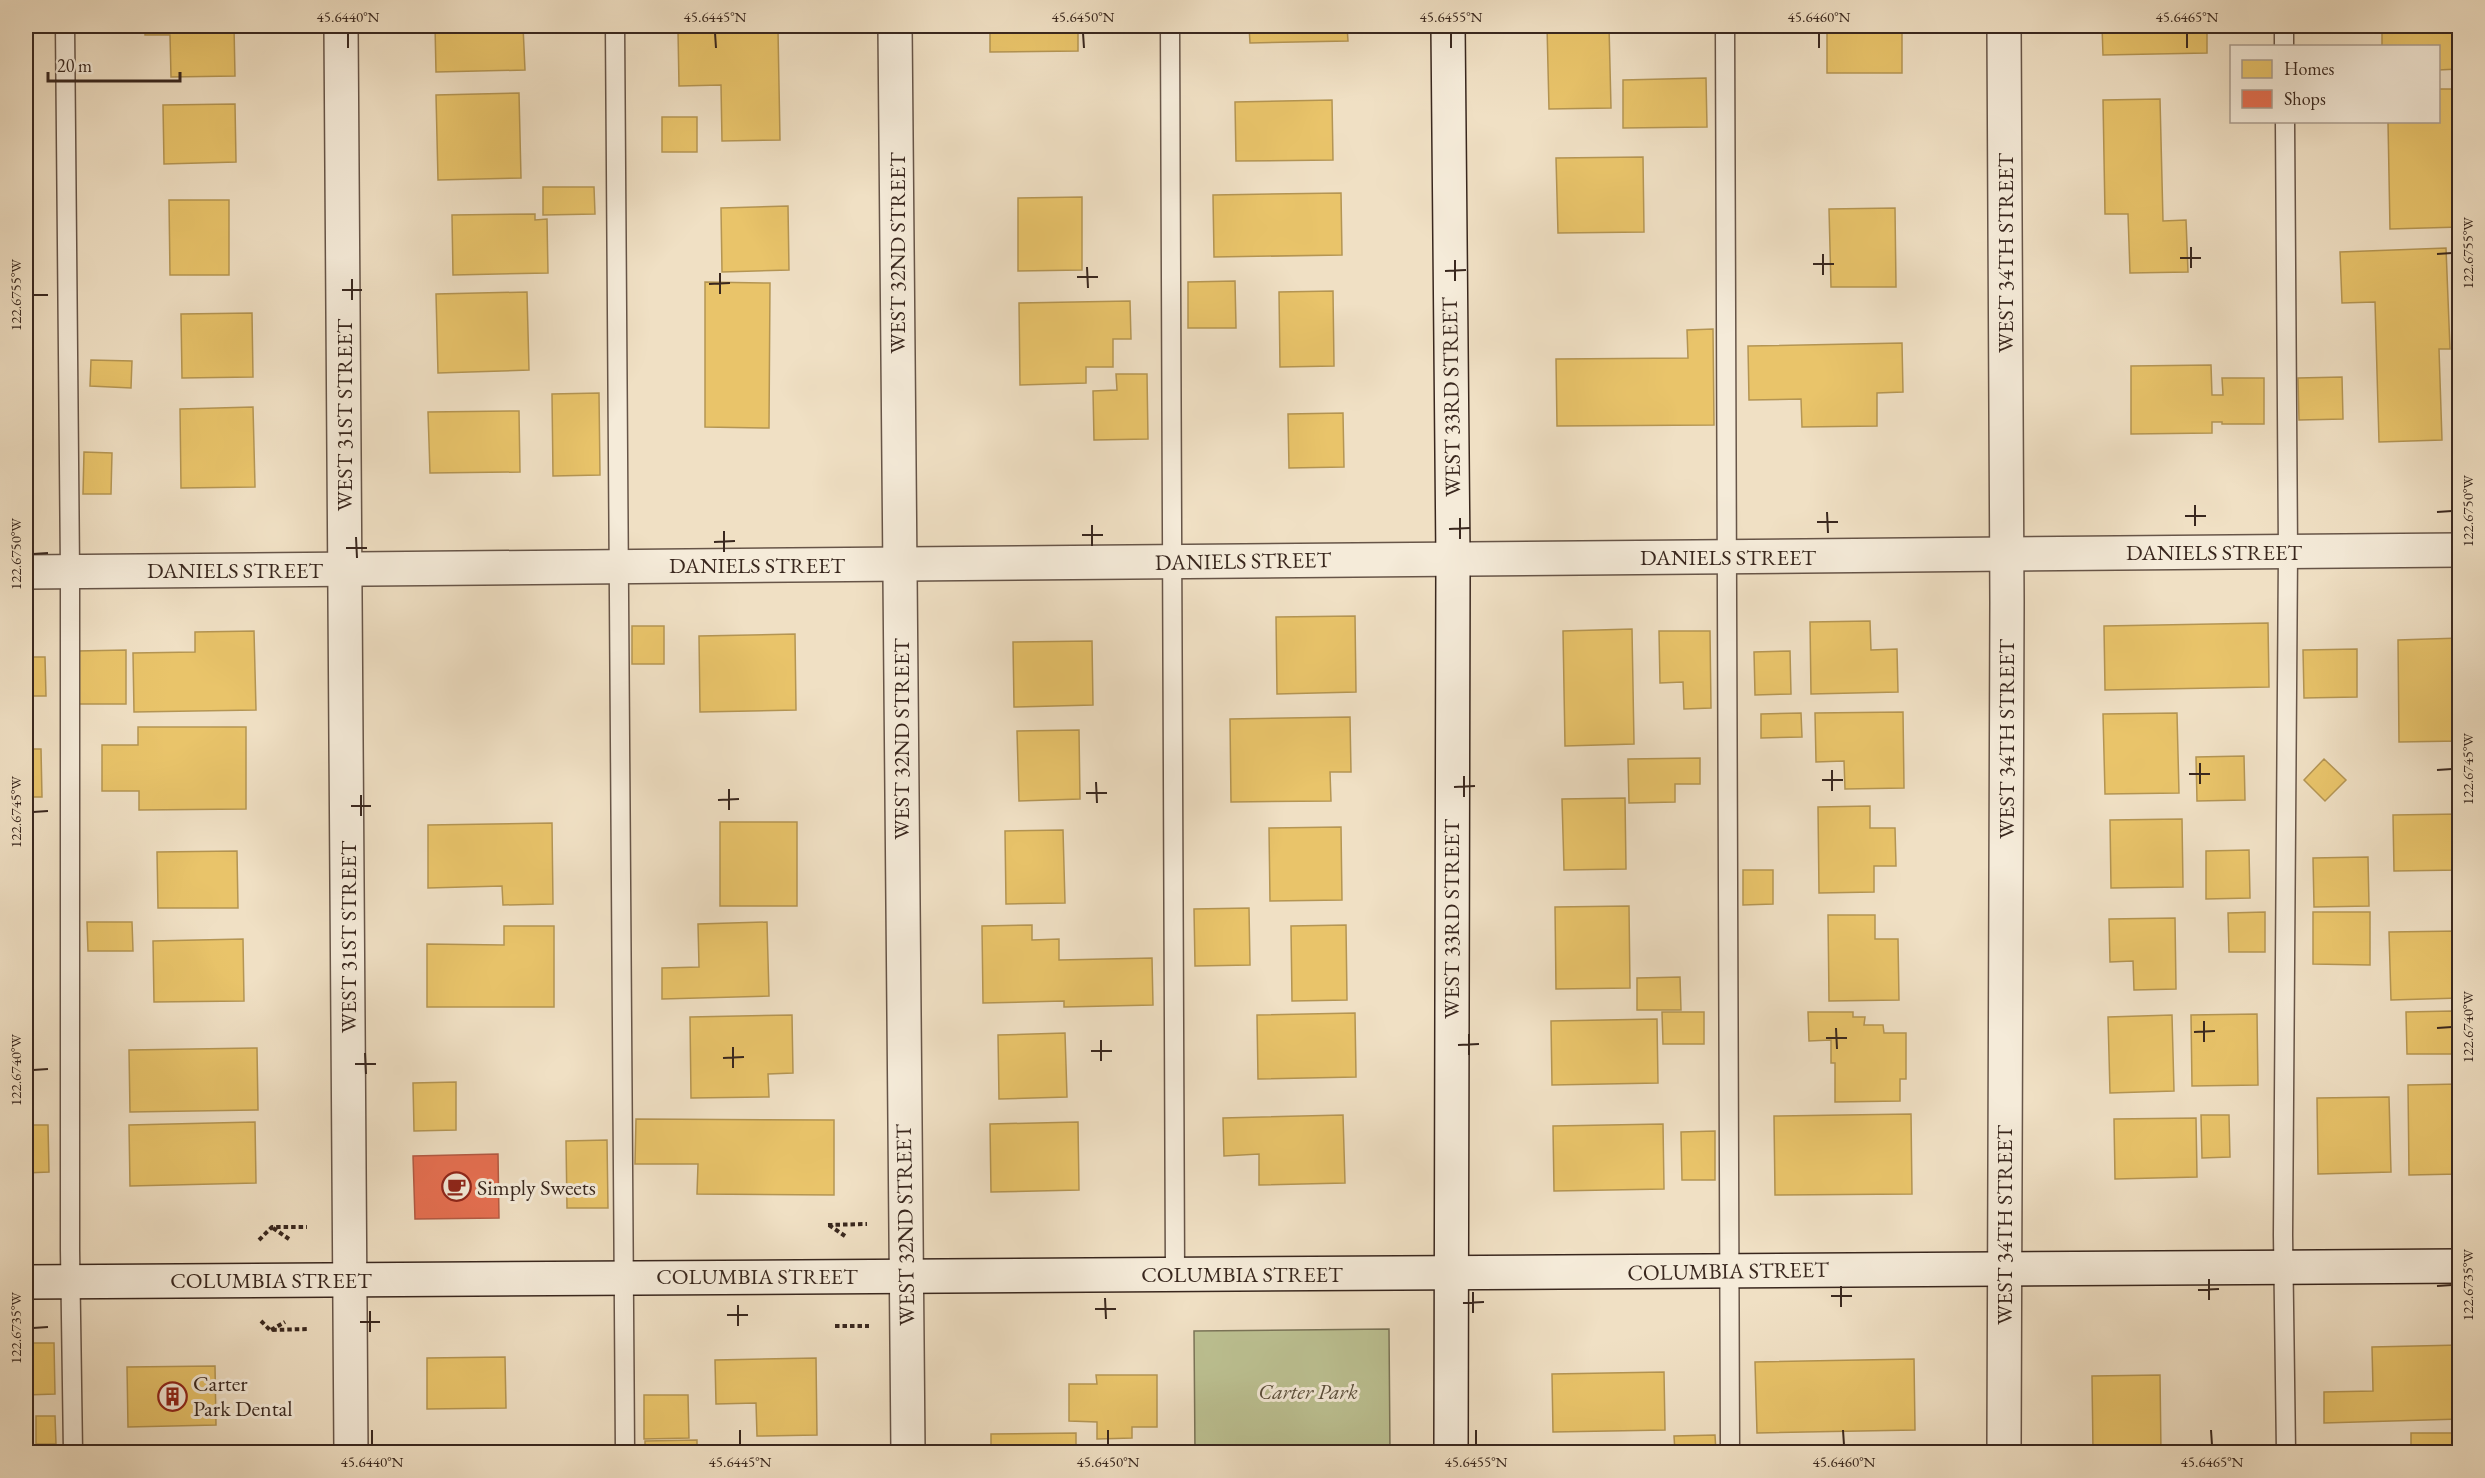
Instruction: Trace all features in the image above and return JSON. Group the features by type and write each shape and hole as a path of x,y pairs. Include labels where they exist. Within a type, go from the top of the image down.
{"street":[{"name":"WEST 31ST STREET","path":"341,26 351,1452"},
{"name":"WEST 32ND STREET","path":"895,26 908,1452"},
{"name":"WEST 33RD STREET","path":"1448,26 1453,559 1450,1452"},
{"name":"WEST 34TH STREET","path":"2004,26 2007,554 2004,1452"},
{"name":"DANIELS STREET","path":"26,572 2460,550"},
{"name":"COLUMBIA STREET","path":"26,1282 2460,1266"}],"lane":[{"path":"65,26 70,572 73,1452"},
{"path":"615,26 625,1452"},
{"path":"1170,26 1175,1274"},
{"path":"1725,26 1730,1452"},
{"path":"2284,26 2284,45"},
{"path":"2285,123 2288,552 2283,1267 2286,1452"}],"path":[{"path":"849,1239 828,1225 868,1224"},
{"path":"295,1243 272,1227 307,1227"},
{"path":"835,1326 870,1326"},
{"path":"270,1330 309,1329"}],"green space":[{"name":"Carter Park","path":"1389,1329 1390,1452 1195,1452 1194,1331"}],"building: Homes":[{"path":"145,26 234,26 235,76 171,77 170,35 145,35"},
{"path":"435,26 523,26 525,70 436,72"},
{"path":"990,26 1078,26 1078,51 990,52"},
{"path":"1249,26 1347,26 1348,41 1250,43"},
{"path":"1547,26 1609,26 1611,108 1549,109"},
{"path":"1827,26 1902,26 1902,73 1827,73"},
{"path":"2102,26 2207,26 2207,53 2103,55"},
{"path":"2382,26 2457,26 2458,69 2440,70 2440,45 2382,45"},
{"path":"778,30 780,140 722,141 721,85 679,86 678,31"},
{"path":"1706,78 1707,127 1623,128 1623,80"},
{"path":"2440,89 2459,89 2460,227 2390,229 2388,123 2440,123"},
{"path":"519,93 521,178 438,180 436,95"},
{"path":"2160,99 2163,221 2186,220 2188,272 2130,273 2128,214 2105,214 2103,100"},
{"path":"1332,100 1333,160 1236,161 1235,102"},
{"path":"235,104 236,162 164,164 163,105"},
{"path":"662,117 697,117 697,152 662,152"},
{"path":"1643,157 1644,232 1558,233 1556,158"},
{"path":"543,187 594,187 595,214 543,215"},
{"path":"1341,193 1342,255 1214,257 1213,195"},
{"path":"1082,197 1082,270 1018,271 1018,198"},
{"path":"169,200 229,200 229,275 170,275"},
{"path":"788,206 789,270 722,272 721,208"},
{"path":"1895,208 1896,287 1831,287 1829,209"},
{"path":"535,214 535,220 547,219 548,273 453,275 452,215"},
{"path":"2446,248 2450,349 2439,349 2442,440 2379,442 2375,302 2342,303 2340,252"},
{"path":"1235,281 1236,328 1188,328 1188,282"},
{"path":"705,282 770,283 769,428 705,427"},
{"path":"26,288 29,288 29,316 26,316"},
{"path":"1333,291 1334,366 1280,367 1279,292"},
{"path":"527,292 529,370 438,373 436,294"},
{"path":"1130,301 1131,339 1113,339 1113,367 1086,367 1086,383 1020,385 1019,303"},
{"path":"252,313 253,377 182,378 181,314"},
{"path":"1713,329 1714,425 1557,426 1556,359 1688,358 1687,330"},
{"path":"1902,343 1903,392 1877,393 1877,426 1802,427 1801,399 1749,400 1748,346"},
{"path":"91,360 132,361 131,388 90,386"},
{"path":"2211,365 2212,395 2223,395 2222,378 2264,378 2264,424 2212,422 2212,433 2131,434 2131,366"},
{"path":"1116,374 1147,374 1148,439 1094,440 1093,391 1117,390"},
{"path":"2342,377 2343,419 2299,420 2298,378"},
{"path":"599,393 600,475 553,476 552,394"},
{"path":"253,407 255,487 181,488 180,409"},
{"path":"519,411 520,472 430,473 428,412"},
{"path":"1343,413 1344,467 1289,468 1288,414"},
{"path":"84,452 112,453 111,494 83,494"},
{"path":"1355,616 1356,692 1277,694 1276,617"},
{"path":"1870,621 1871,650 1897,649 1898,692 1811,694 1810,622"},
{"path":"2268,623 2269,687 2105,690 2104,626"},
{"path":"632,626 664,626 664,664 632,664"},
{"path":"1632,629 1634,744 1565,746 1563,631"},
{"path":"254,631 256,710 134,712 133,653 195,652 195,632"},
{"path":"1659,631 1710,631 1711,708 1684,709 1683,682 1660,683"},
{"path":"795,634 796,710 700,712 699,636"},
{"path":"2460,638 2460,741 2399,742 2398,640"},
{"path":"1092,641 1093,705 1014,707 1013,642"},
{"path":"2357,649 2357,697 2304,698 2303,650"},
{"path":"126,650 126,704 77,704 77,651"},
{"path":"1790,651 1791,694 1755,695 1754,652"},
{"path":"26,657 45,657 46,696 26,696"},
{"path":"1903,712 1904,788 1845,789 1844,761 1816,762 1815,713"},
{"path":"1801,713 1802,737 1761,738 1761,714"},
{"path":"2177,713 2179,793 2105,794 2103,714"},
{"path":"1350,717 1351,772 1330,772 1331,801 1231,802 1230,719"},
{"path":"138,727 246,727 246,809 139,810 139,791 102,791 102,745 138,745"},
{"path":"1079,730 1080,799 1019,801 1017,731"},
{"path":"26,749 41,749 42,797 26,797"},
{"path":"2244,756 2245,800 2197,801 2196,757"},
{"path":"1700,758 1700,784 1675,784 1675,802 1629,803 1628,759"},
{"path":"2324,759 2346,780 2325,801 2304,780"},
{"path":"1625,798 1626,869 1564,870 1562,799"},
{"path":"1870,806 1870,828 1895,828 1896,866 1874,866 1874,892 1819,893 1818,807"},
{"path":"2460,814 2460,870 2394,871 2393,815"},
{"path":"2182,819 2183,887 2111,888 2110,820"},
{"path":"720,822 797,822 797,906 720,906"},
{"path":"552,823 553,904 503,905 502,886 428,888 428,825"},
{"path":"1341,827 1342,900 1270,901 1269,828"},
{"path":"1063,830 1065,903 1006,904 1005,831"},
{"path":"2249,850 2250,898 2206,899 2206,851"},
{"path":"237,851 238,908 158,908 157,852"},
{"path":"2368,857 2369,906 2314,907 2313,858"},
{"path":"1743,870 1773,870 1773,904 1743,905"},
{"path":"1629,906 1630,988 1556,989 1555,907"},
{"path":"1249,908 1250,965 1195,966 1194,909"},
{"path":"2265,912 2265,952 2229,952 2228,913"},
{"path":"2313,912 2370,912 2370,965 2313,964"},
{"path":"1828,915 1875,915 1875,939 1898,939 1899,1000 1829,1001"},
{"path":"2175,918 2176,989 2134,990 2133,961 2110,962 2109,919"},
{"path":"87,922 132,922 133,951 88,951"},
{"path":"767,922 769,996 662,999 662,968 699,967 698,924"},
{"path":"1032,925 1032,940 1059,939 1059,960 1152,958 1153,1005 1064,1007 1064,1001 983,1003 982,926"},
{"path":"1346,925 1347,1000 1292,1001 1291,926"},
{"path":"504,926 554,926 554,1007 427,1007 427,944 504,945"},
{"path":"2460,931 2460,998 2391,1000 2389,932"},
{"path":"243,939 244,1001 154,1002 153,941"},
{"path":"33,954 33,1009 26,1009 26,955"},
{"path":"1680,977 1681,1010 1637,1010 1637,978"},
{"path":"2453,1011 2453,1054 2407,1054 2406,1012"},
{"path":"1662,1012 1704,1012 1704,1044 1663,1044"},
{"path":"1808,1012 1853,1012 1853,1017 1865,1017 1864,1025 1883,1025 1884,1033 1906,1033 1906,1079 1900,1079 1900,1101 1835,1102 1835,1063 1831,1063 1831,1040 1809,1041"},
{"path":"1355,1013 1356,1077 1258,1079 1257,1015"},
{"path":"2257,1014 2258,1085 2192,1086 2191,1015"},
{"path":"792,1015 793,1073 768,1074 769,1097 691,1098 690,1017"},
{"path":"2172,1015 2174,1091 2110,1093 2108,1017"},
{"path":"1657,1019 1658,1083 1552,1085 1551,1021"},
{"path":"1065,1033 1067,1097 999,1099 998,1035"},
{"path":"257,1048 258,1110 130,1112 129,1050"},
{"path":"456,1082 456,1130 414,1131 413,1083"},
{"path":"2460,1084 2460,1174 2409,1175 2408,1085"},
{"path":"2389,1097 2391,1172 2318,1174 2317,1098"},
{"path":"1911,1114 1912,1194 1775,1195 1774,1116"},
{"path":"1343,1115 1345,1183 1259,1185 1259,1154 1224,1156 1223,1118"},
{"path":"2201,1115 2229,1115 2230,1157 2202,1158"},
{"path":"2196,1118 2197,1177 2115,1179 2114,1119"},
{"path":"636,1119 834,1120 834,1195 697,1194 698,1164 635,1164"},
{"path":"255,1122 256,1183 130,1186 129,1125"},
{"path":"1078,1122 1079,1190 991,1192 990,1124"},
{"path":"1663,1124 1664,1189 1554,1191 1553,1126"},
{"path":"26,1125 48,1125 49,1172 26,1173"},
{"path":"1715,1131 1715,1180 1682,1180 1681,1132"},
{"path":"607,1140 608,1208 567,1208 566,1141"},
{"path":"26,1343 54,1343 55,1394 26,1395"},
{"path":"2460,1345 2460,1419 2324,1423 2324,1392 2373,1391 2372,1347"},
{"path":"505,1357 506,1408 427,1409 427,1358"},
{"path":"816,1358 817,1435 757,1436 756,1403 716,1404 715,1360"},
{"path":"1914,1359 1915,1430 1757,1433 1755,1362"},
{"name":"Carter Park Dental","path":"215,1366 216,1425 128,1427 127,1367"},
{"path":"1664,1372 1665,1430 1553,1432 1552,1374"},
{"path":"1096,1375 1157,1375 1157,1427 1132,1427 1132,1438 1097,1439 1097,1422 1069,1421 1069,1384 1097,1384"},
{"path":"2160,1375 2161,1452 2093,1452 2092,1376"},
{"path":"644,1395 688,1395 689,1438 644,1439"},
{"path":"36,1416 55,1416 56,1444 36,1444"},
{"path":"1076,1433 1076,1452 991,1452 991,1434"},
{"path":"2411,1433 2460,1433 2460,1452 2411,1452"},
{"path":"1715,1435 1716,1452 1675,1452 1674,1436"},
{"path":"697,1440 697,1452 645,1452 645,1441"},
{"path":"253,1447 253,1452 160,1452 160,1448"}],"building: Shops":[{"name":"Simply Sweets","path":"498,1154 499,1218 415,1219 413,1156"}],"place":[{"name":"Simply Sweets","path":"456,1187"},
{"name":"Carter Park Dental","path":"172,1396"}]}
